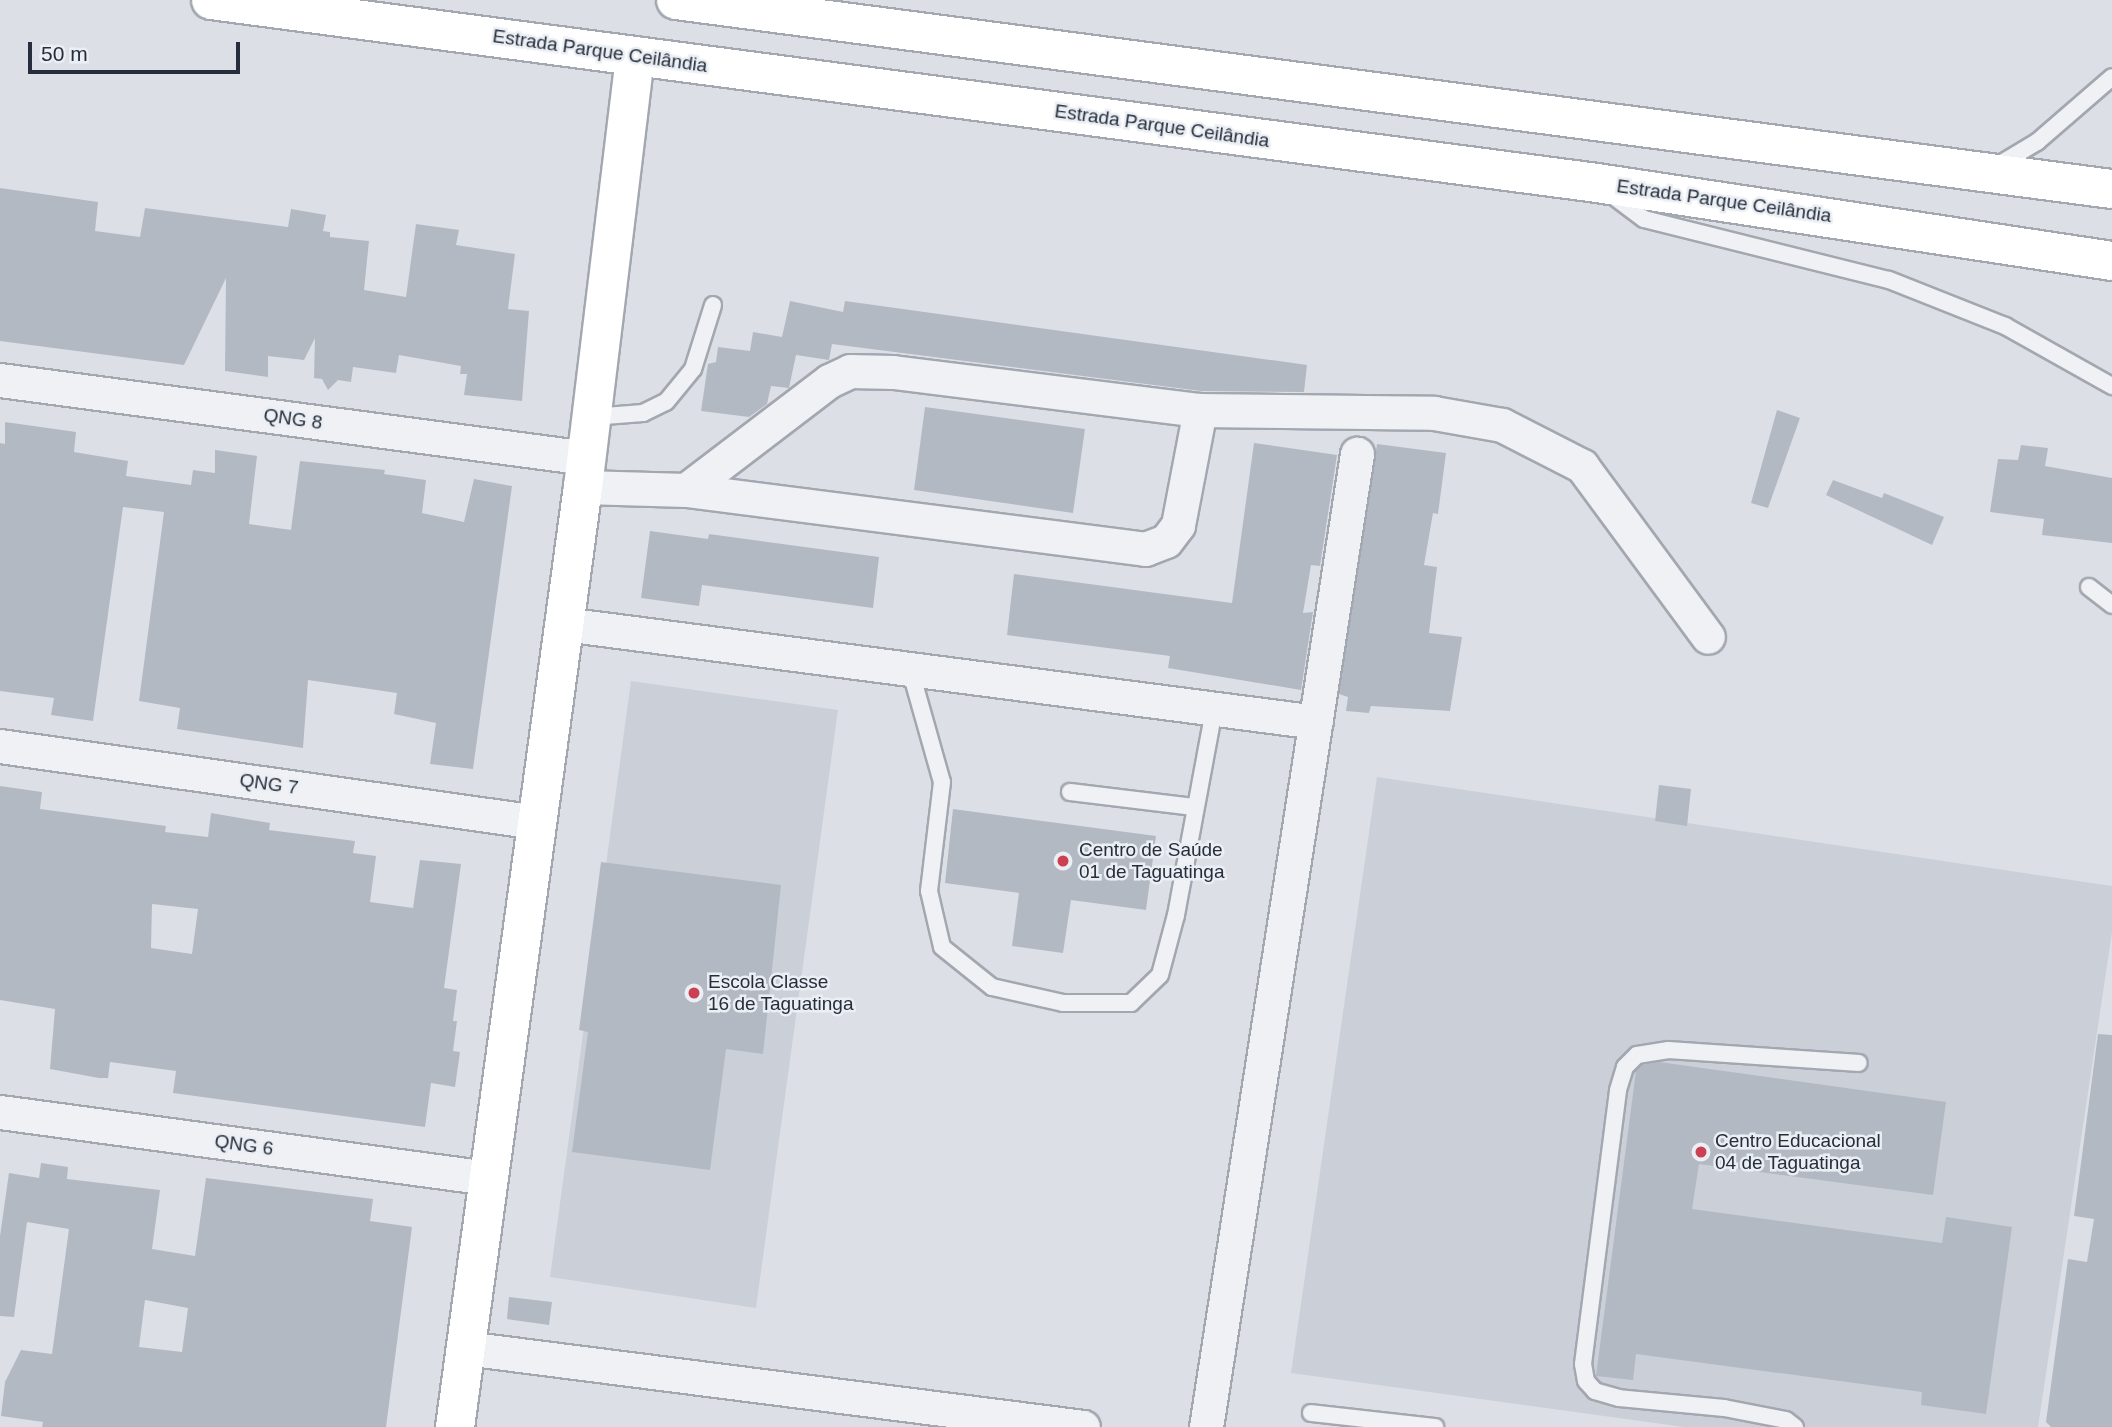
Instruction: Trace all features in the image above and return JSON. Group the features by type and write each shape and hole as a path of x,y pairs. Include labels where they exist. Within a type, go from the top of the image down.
{"main road":[{"name":"Estrada Parque Ceilândia","path":"211,0 1597,183 2112,261"},
{"path":"676,0 1989,170 2112,189"},
{"path":"454,1427 585,473 635,56"}],"street":[{"path":"687,489 829,381 850,371 893,372 1200,410 1434,413 1502,425 1582,466 1709,637"},
{"name":"QNG 8","path":"0,380 687,489 1145,549 1166,541 1178,526 1200,410"},
{"path":"1206,1427 1357,454"},
{"path":"564,624 1315,722"},
{"name":"QNG 7","path":"0,746 537,822"},
{"name":"QNG 6","path":"0,1112 489,1178"},
{"path":"465,1348 1083,1427"}],"lane":[{"path":"1989,170 2037,142 2112,77"},
{"path":"1597,183 1644,219 1889,281 2005,326 2112,386"},
{"path":"592,417 643,414 666,402 693,369 713,305"},
{"path":"2089,587 2112,605"},
{"path":"911,669 942,782 929,891 942,947 992,987 1063,1003 1131,1003 1160,975 1176,915 1214,709"},
{"path":"1070,792 1194,807"},
{"path":"1795,1427 1786,1420 1724,1408 1619,1398 1595,1391 1586,1381 1583,1364 1618,1090 1625,1068 1637,1055 1669,1050 1859,1063"},
{"path":"1311,1413 1435,1427"}],"shaded area":[{"name":"Escola Classe 16 de Taguatinga","path":"631,681 838,710 756,1308 550,1277"},
{"name":"Centro Educacional 04 de Taguatinga","path":"1377,777 2112,886 2112,932 2038,1427 1684,1427 1291,1373"}],"building":[{"path":"0,188 98,202 95,231 140,237 145,208 288,227 291,209 326,215 323,231 330,232 330,237 369,241 364,290 406,297 416,224 459,230 456,245 515,254 508,309 529,311 522,401 464,395 467,374 460,374 461,366 399,355 396,373 353,367 351,382 338,380 328,390 322,379 314,378 315,338 304,360 268,356 268,377 225,371 226,278 184,365 0,341"},
{"path":"790,301 843,312 845,301 1307,365 1304,392 1201,391 832,344 829,360 796,355 789,388 771,386 767,404 749,417 701,411 708,364 716,362 718,347 750,351 753,332 782,337"},
{"path":"925,407 1085,429 1073,513 914,490"},
{"path":"1777,410 1800,418 1768,508 1751,503"},
{"path":"5,422 76,432 74,452 128,461 126,476 191,485 193,470 215,473 215,450 257,456 249,524 291,530 300,461 385,470 384,474 426,480 422,513 464,522 474,479 512,486 473,769 430,764 436,723 394,714 397,693 308,680 303,748 177,729 180,708 139,701 164,512 123,507 93,721 51,715 54,698 0,691 0,443 5,444"},
{"path":"1254,443 1337,455 1320,566 1311,565 1303,613 1313,612 1301,690 1168,668 1170,656 1007,635 1014,574 1232,603"},
{"path":"1377,444 1446,453 1438,514 1433,513 1424,565 1437,567 1429,633 1462,637 1450,711 1371,706 1369,713 1346,711 1348,697 1339,694"},
{"path":"2021,445 2048,448 2045,466 2112,478 2112,543 2042,535 2044,519 1990,512 1998,459 2018,460"},
{"path":"1833,480 1882,498 1884,493 1944,517 1932,545 1826,495"},
{"path":"650,531 708,539 709,534 879,557 873,608 702,585 699,606 641,598"},
{"path":"1659,785 1691,789 1687,826 1655,821"},
{"path":"0,786 42,792 40,809 166,826 165,832 208,837 211,813 270,823 269,830 355,841 353,853 376,856 370,902 413,908 420,860 461,864 444,988 457,990 453,1051 460,1052 455,1087 431,1083 425,1127 173,1093 176,1071 110,1062 108,1078 99,1078 50,1069 55,1009 0,1000","holes":["152,904 198,909 192,954 151,948"]},
{"path":"953,809 1156,836 1146,910 1071,900 1063,953 1012,946 1019,893 945,883"},
{"path":"601,862 781,885 763,1054 726,1049 710,1170 572,1152 588,1032 579,1030"},
{"path":"2098,1034 2112,1035 2112,1427 2051,1427 2046,1422 2068,1259 2087,1262 2094,1219 2074,1216"},
{"path":"1659,1062 1946,1102 1933,1195 1699,1164 1692,1209 1942,1243 1946,1217 2012,1227 1986,1414 1921,1405 1922,1392 1636,1354 1633,1380 1596,1376 1636,1071 1642,1065"},
{"path":"41,1163 68,1167 67,1179 160,1190 152,1249 195,1256 206,1178 373,1199 370,1221 412,1227 386,1427 42,1427 43,1422 1,1416 5,1382 21,1350 52,1354 69,1229 27,1222 14,1317 0,1316 0,1236 9,1173 39,1178","holes":["145,1300 188,1308 182,1352 139,1347"]},
{"path":"509,1297 552,1302 549,1325 507,1319"}],"place":[{"name":"Centro de Saúde 01 de Taguatinga","path":"1063,861"},
{"name":"Escola Classe 16 de Taguatinga","path":"694,993"},
{"name":"Centro Educacional 04 de Taguatinga","path":"1701,1152"}]}
